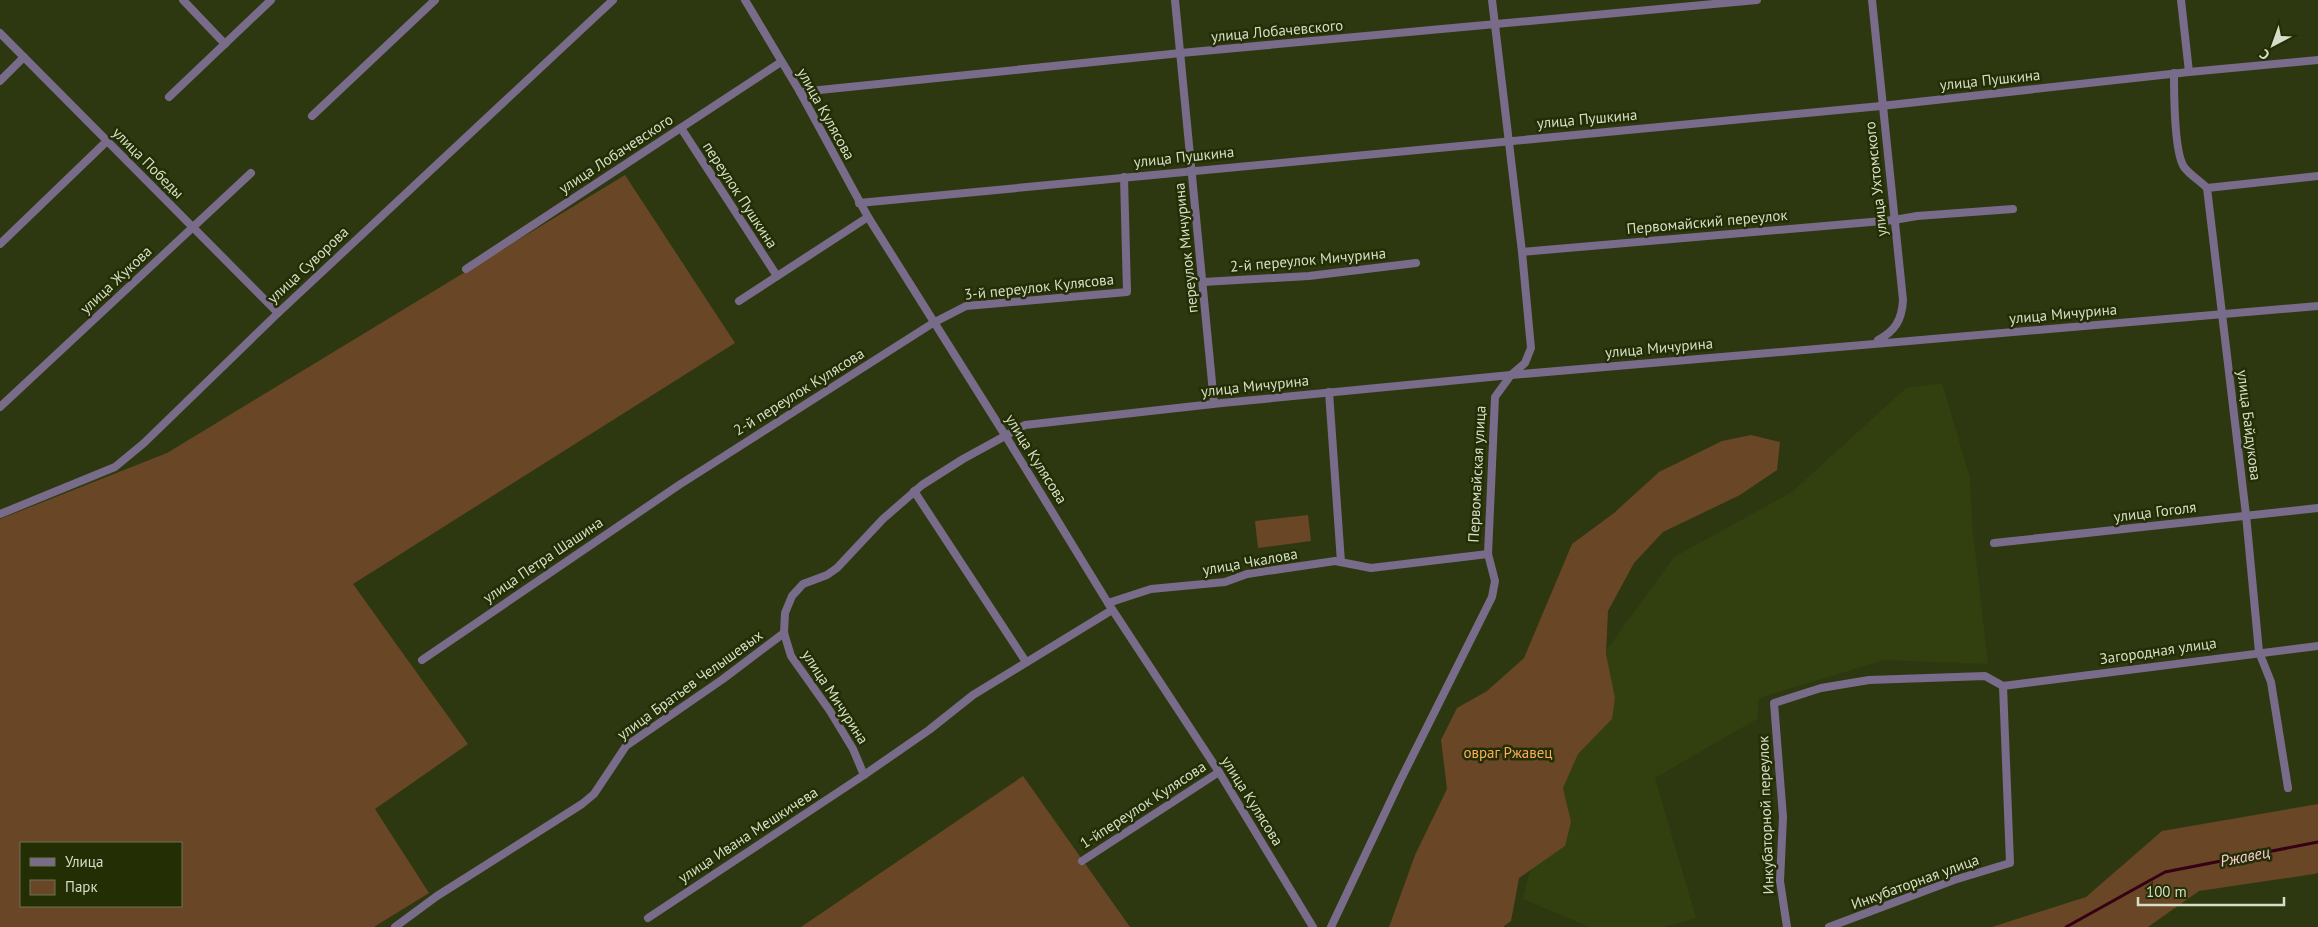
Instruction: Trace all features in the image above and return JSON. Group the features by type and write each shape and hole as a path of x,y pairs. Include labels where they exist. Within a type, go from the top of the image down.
{"street":[{"path":"183,0 225,44"},
{"path":"169,97 271,0"},
{"path":"312,116 435,0"},
{"name":"улица Суворова","path":"0,514 115,467 144,443 278,312 613,0"},
{"name":"улица Кулясова","path":"745,0 800,92 859,203 1110,606 1219,772 1313,927"},
{"name":"переулок Мичурина","path":"1175,0 1214,403"},
{"name":"Первомайская улица","path":"1331,927 1400,781 1492,597 1494,581 1488,554 1495,397 1511,375 1525,363 1531,348 1522,252 1507,141 1492,0"},
{"name":"улица Лобачевского","path":"800,92 1180,53 1757,0"},
{"name":"улица Ухтомского","path":"1872,0 1902,311 1894,330 1874,343"},
{"path":"2181,0 2189,72"},
{"name":"улица Победы","path":"0,32 278,312"},
{"path":"0,81 24,57"},
{"name":"улица Пушкина","path":"859,203 1881,106 2174,73 2318,60"},
{"name":"улица Лобачевского","path":"466,268 781,62"},
{"path":"2174,73 2176,124 2183,166 2207,188 2318,176"},
{"name":"переулок Пушкина","path":"681,128 777,276"},
{"path":"0,244 107,141"},
{"name":"улица Жукова","path":"0,407 251,172"},
{"name":"3-й переулок Кулясова","path":"933,323 966,306 1127,292 1124,177"},
{"name":"улица Байдукова","path":"2207,188 2246,515 2259,652 2271,682 2288,788"},
{"name":"Первомайский переулок","path":"1522,252 2013,209"},
{"path":"739,301 868,217"},
{"name":"2-й переулок Мичурина","path":"1203,282 1309,276 1416,263"},
{"name":"улица Мичурина","path":"1005,435 1025,425 1214,403 1874,343 2318,306"},
{"name":"2-й переулок Кулясова","path":"679,485 933,323"},
{"path":"1329,392 1341,562"},
{"name":"улица Братьев Челышевых","path":"395,927 437,896 510,852 582,804 594,794 626,746 723,679 784,633 784,614 792,596 803,584 827,575 837,568 883,518 914,491 1005,435"},
{"name":"улица Петра Шашина","path":"422,660 679,485"},
{"path":"914,491 1026,662"},
{"name":"улица Гоголя","path":"1994,543 2318,508"},
{"name":"улица Чкалова","path":"864,775 929,730 973,695 1133,593 1151,589 1226,582 1247,574 1335,561 1371,568 1488,554"},
{"name":"улица Мичурина","path":"784,633 791,656 830,711 853,748 864,775"},
{"name":"Загородная улица","path":"2003,686 2318,646"},
{"name":"Инкубаторной переулок","path":"1788,927 1780,881 1783,817 1774,702 1821,688 1870,680 1985,676 2003,686"},
{"name":"Инкубаторная улица","path":"1829,927 1954,880 2010,863 2003,686"},
{"name":"1-йпереулок Кулясова","path":"1082,861 1219,772"},
{"name":"улица Ивана Мешкичева","path":"648,918 864,775"}],"shaded area":[{"path":"1942,383 1970,478 1972,524 1988,664 1884,660 1759,698 1757,719 1655,778 1696,918 1665,927 1589,927 1523,899 1551,785 1603,655 1674,557 1792,492 1906,388"}],"green space":[{"path":"625,175 735,343 353,584 468,744 375,809 429,893 374,927 0,927 0,519 167,453"},
{"name":"овраг Ржавец","path":"1751,435 1780,442 1777,470 1740,495 1663,532 1634,563 1608,611 1606,654 1615,698 1612,719 1578,754 1563,788 1571,822 1565,846 1519,878 1511,921 1503,927 1389,927 1415,855 1447,789 1441,740 1457,708 1487,691 1524,658 1572,544 1614,513 1659,472 1722,441"},
{"path":"1308,515 1311,541 1258,548 1255,521"},
{"path":"1023,776 1130,927 801,927"},
{"path":"2318,804 2318,873 2199,891 2148,927 1992,927 2086,897 2162,831"}],"waterway":[{"name":"Ржавец","path":"2066,927 2165,872 2318,842"}]}
